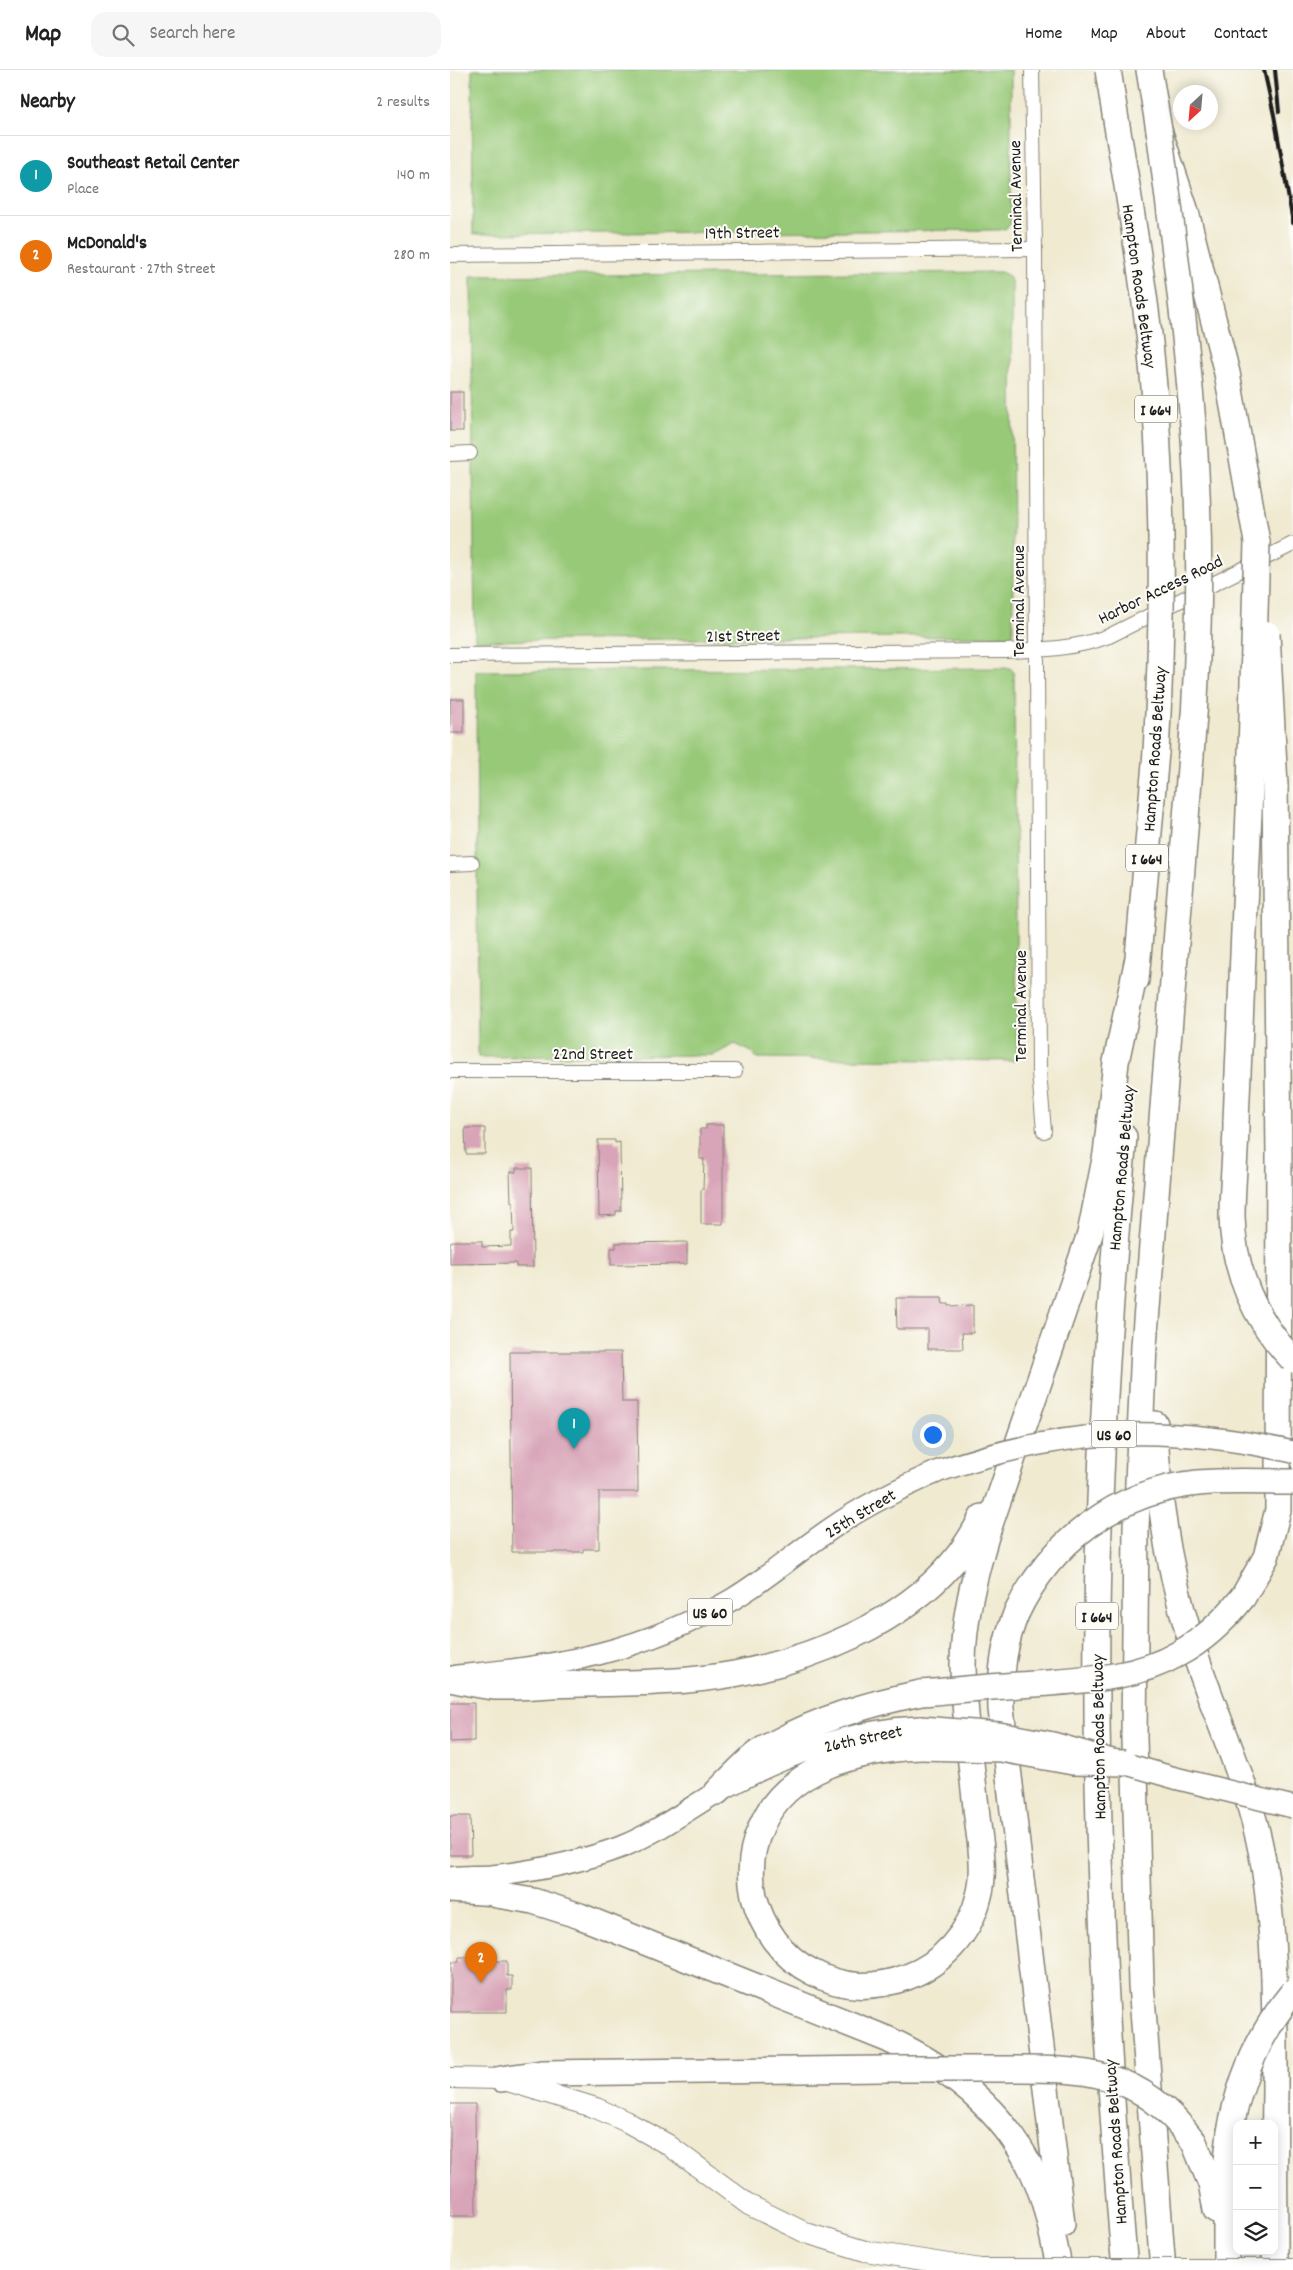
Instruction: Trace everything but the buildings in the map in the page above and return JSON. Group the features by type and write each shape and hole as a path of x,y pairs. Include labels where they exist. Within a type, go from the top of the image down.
{"highway":[{"name":"Hampton Roads Beltway","path":"1108,70 1142,283 1157,426 1162,593 1156,752 1137,963 1108,1341 1097,1616 1102,1912 1107,2030 1125,2270"},
{"name":"Hampton Roads Beltway","path":"1149,70 1159,130 1186,346 1196,473 1198,636 1191,755 1149,1271 1140,1407 1136,1528 1135,1793 1142,1993 1163,2270"},
{"path":"717,1792 756,1753 818,1722 848,1712 921,1693 1075,1680 1140,1670 1178,1655 1201,1640 1227,1617 1243,1597 1266,1557 1278,1510 1279,1155 1275,786 1270,658 1257,542 1227,373 1186,212 1159,130"},
{"path":"1257,542 1250,788 1232,1215 1240,1273 1250,1298 1262,1321 1293,1360"},
{"path":"1125,1764 1073,1762 1001,1749 920,1737 817,1770 792,1784 774,1802 756,1837 752,1855 752,1887 757,1908 775,1942 789,1958 824,1979 843,1985 865,1987 885,1984 917,1973 932,1965 957,1941 976,1904 982,1876 982,1856 966,1707 963,1669 965,1622 975,1574 1005,1478 1090,1234 1106,1154 1116,1062 1137,963"},
{"path":"1149,1271 1158,1346 1156,1452 1167,1546 1191,1642 1233,1754 1250,1807 1261,1853 1269,1904 1274,1973 1275,2270"},
{"path":"450,1678 496,1687 659,1682 733,1674 809,1653 875,1624 929,1587 953,1562 964,1547 1005,1478"},
{"path":"1065,2270 1060,2203 1001,1710 1000,1689 1004,1653 1016,1614 1042,1570 1058,1551 1086,1526 1120,1505 1157,1490 1197,1483 1293,1482"},
{"path":"497,1896 533,1901 580,1916 887,2040 922,2056 948,2073 988,2107 1018,2146 1042,2197 1060,2270"},
{"path":"1226,2270 1226,2169 1230,2132 1236,2103 1251,2060 1274,2018 1293,1992"},
{"path":"502,2078 542,2073 1060,2068 1115,2078 1153,2099 1178,2122 1194,2142 1212,2191 1221,2270"}],"main road":[{"name":"25th Street","path":"450,1678 562,1662 648,1640 684,1625 734,1598 858,1512 939,1471 997,1453 1032,1444 1092,1435 1127,1433 1160,1433 1220,1438 1293,1452"},
{"name":"26th Street","path":"450,1878 489,1876 532,1870 620,1847 676,1818 717,1792 813,1749 874,1732 920,1737"},
{"path":"1125,1764 1293,1808"},
{"path":"450,1892 497,1896"},
{"path":"450,2078 502,2078 596,2108 625,2120 667,2144 749,2205 806,2233 865,2251 978,2270 1293,2269"}],"street":[{"name":"Terminal Avenue","path":"1032,70 1035,249 1040,1072 1044,1131"},
{"name":"19th Street","path":"450,255 1035,249"},
{"path":"450,454 470,453"},
{"name":"Harbor Access Road","path":"1037,650 1080,646 1109,636 1293,544"},
{"name":"21st Street","path":"450,656 1037,650"},
{"path":"450,864 472,863"},
{"name":"22nd Street","path":"450,1071 735,1071"}],"green space":[{"path":"472,70 1011,70 1011,223 1007,228 1000,230 473,234"},
{"path":"1001,272 1009,276 1012,284 1013,636 475,641 471,276"},
{"path":"1010,668 1014,672 1017,1061 757,1058 750,1051 735,1044 714,1055 478,1057 476,671"}],"railway":[{"path":"1264,70 1293,223"},
{"path":"1275,70 1279,112"}],"place":[{"name":"Southeast Retail Center","path":"574,1449"},
{"name":"McDonald's","path":"481,1983"}]}
